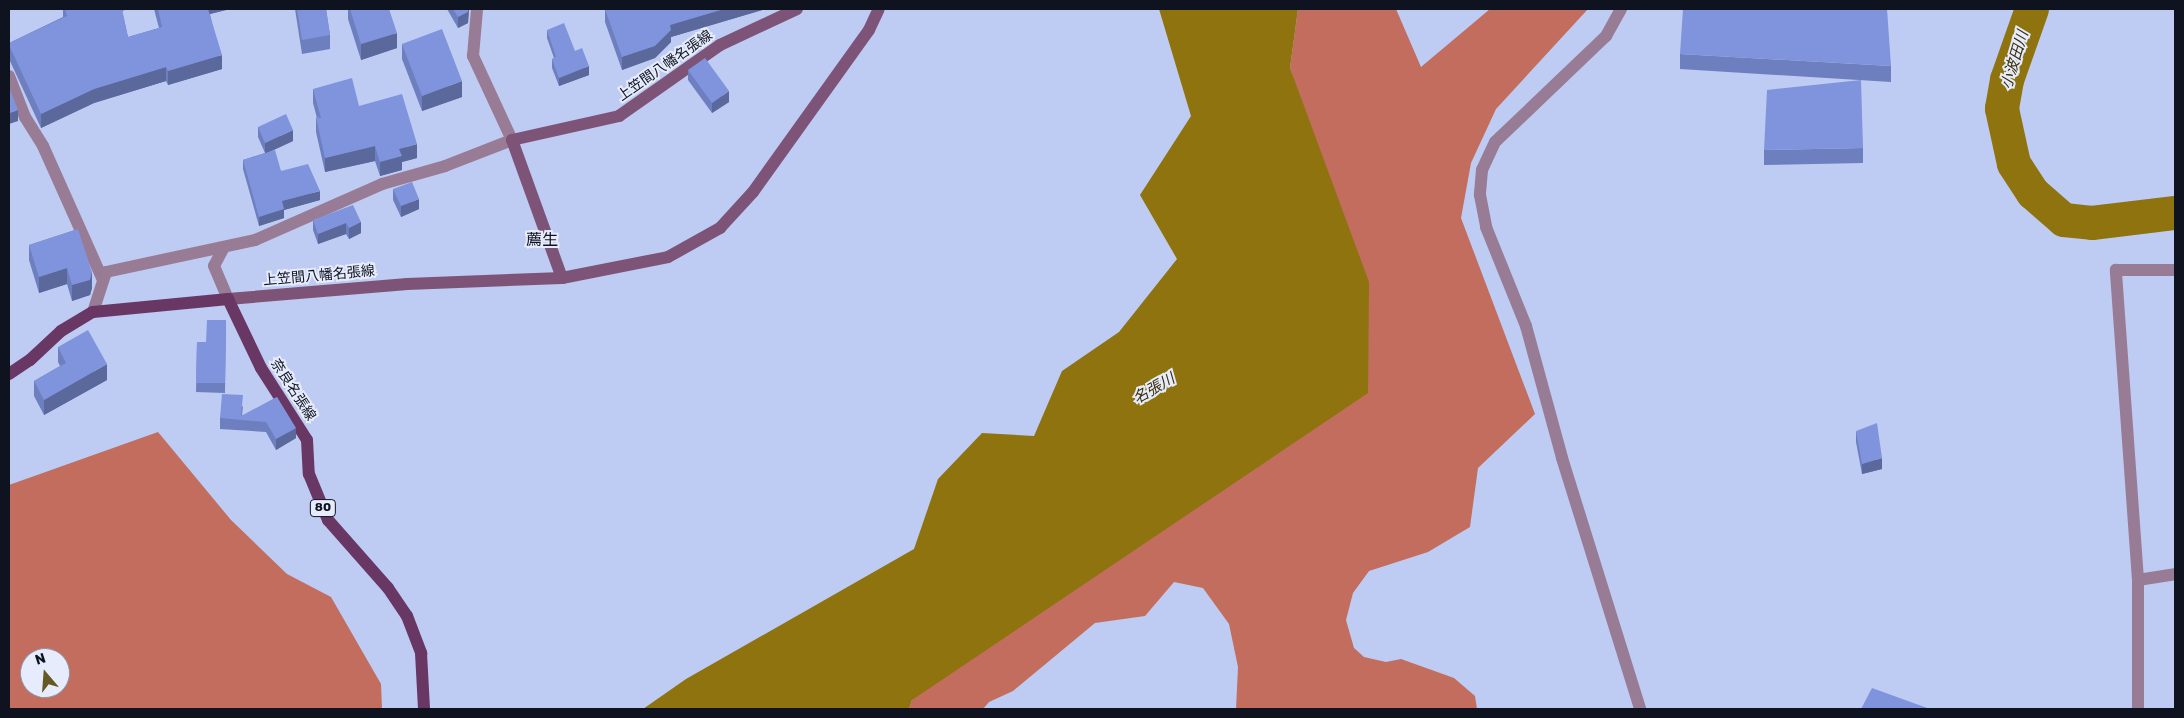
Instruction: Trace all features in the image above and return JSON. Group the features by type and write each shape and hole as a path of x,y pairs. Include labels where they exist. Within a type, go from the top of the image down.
{"main road":[{"name":"上笠間八幡名張線","path":"512,140 619,116 720,44 797,9"},
{"name":"上笠間八幡名張線","path":"228,299 408,284 562,278 668,257 720,228 754,192 869,30 879,9"},
{"path":"512,140 562,278"},
{"path":"9,374 30,360 61,331 93,312 228,299"},
{"name":"奈良名張線","path":"228,299 260,368 307,440 309,474 328,520 388,588 407,616 421,653 424,709"}],"street":[{"path":"93,312 102,278 114,269 223,249 254,240 382,184 445,166 512,140 473,56 477,9"},
{"path":"1621,9 1606,36 1495,142 1482,170 1480,194 1486,227 1526,326 1562,458 1640,709"},
{"path":"9,76 25,117 43,146 102,278"},
{"path":"223,249 214,266 228,299"},
{"path":"2138,709 2138,580 2116,270 2175,270"},
{"path":"2138,580 2175,574"}],"shaded area":[{"path":"1298,9 1396,9 1421,67 1490,9 1588,9 1496,109 1471,163 1461,218 1535,414 1478,468 1470,527 1428,552 1369,571 1353,593 1346,620 1354,648 1364,657 1386,662 1401,659 1454,678 1475,696 1477,709 1236,709 1238,667 1229,624 1203,588 1174,582 1145,616 1095,623 1013,691 989,702 983,709 909,709 912,700 1302,104 1290,68"},
{"path":"158,432 231,520 287,574 331,597 381,684 382,709 9,709 9,485"}],"water":[{"name":"名張川","path":"1159,9 1298,9 1290,68 1369,282 1368,393 912,700 909,709 643,709 686,679 914,549 938,479 982,433 1034,436 1062,371 1119,332 1177,259 1140,195 1191,116"}],"building":[{"path":"65,9 122,9 128,37 162,27 158,9 208,9 222,55 168,71 166,67 94,89 41,114 9,43 67,16"},
{"path":"297,9 326,9 330,35 302,40"},
{"path":"350,9 389,9 397,33 361,44"},
{"path":"453,9 468,9 468,12 458,17"},
{"path":"605,9 724,9 670,25 671,30 655,46 622,57"},
{"path":"1683,9 1887,9 1891,66 1680,54"},
{"path":"564,23 575,51 582,48 589,66 559,78 552,59 556,57 547,30"},
{"path":"442,29 462,81 422,96 402,44"},
{"path":"705,58 729,91 712,103 688,70"},
{"path":"352,78 359,106 402,94 417,144 399,149 402,156 380,162 375,146 325,158 316,117 321,118 313,89"},
{"path":"1861,80 1863,148 1764,150 1767,90"},
{"path":"9,87 18,110 9,113"},
{"path":"286,114 293,130 265,143 258,127"},
{"path":"275,150 281,171 308,164 320,191 282,201 284,209 259,217 243,160"},
{"path":"412,182 419,199 401,206 393,189"},
{"path":"353,205 361,222 349,228 346,223 318,234 313,220"},
{"path":"78,229 92,272 90,280 72,285 67,268 39,277 29,245"},
{"path":"207,320 226,320 225,383 196,383 197,342 206,342"},
{"path":"88,330 107,364 44,400 34,381 66,363 58,347"},
{"path":"222,394 243,395 241,416 277,397 296,428 276,439 266,422 220,418"},
{"path":"1877,423 1882,458 1862,464 1856,431"},
{"path":"1872,688 1930,709 1861,709"}],"waterway":[{"name":"小波田川","path":"2032,9 2007,80 2002,109 2014,164 2033,193 2064,220 2092,223 2175,213"}],"district":[{"name":"薦生","path":"542,240"}]}
